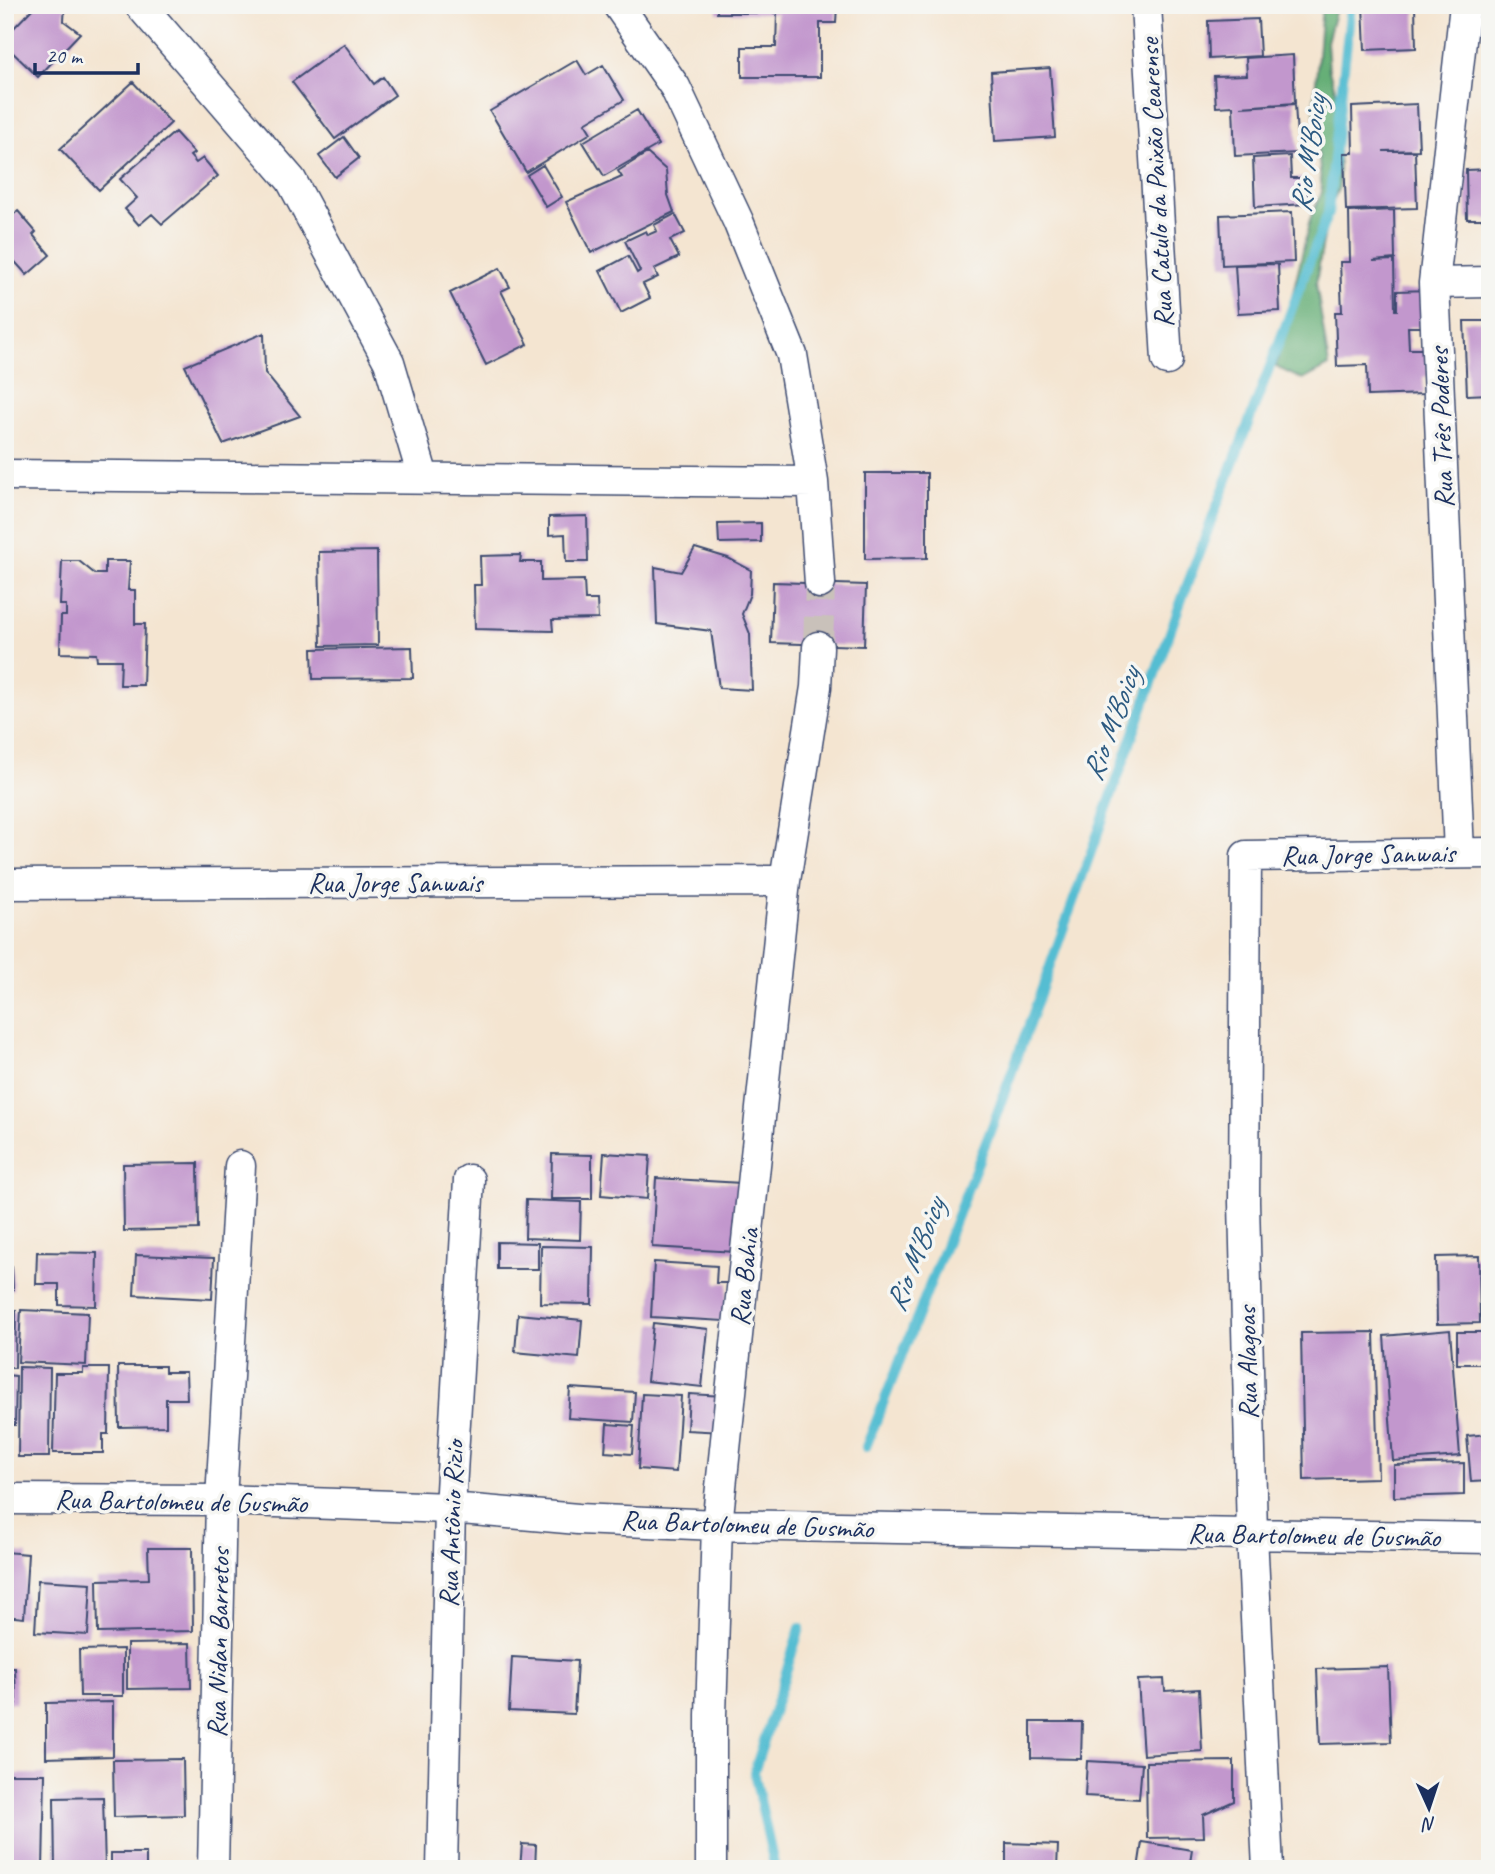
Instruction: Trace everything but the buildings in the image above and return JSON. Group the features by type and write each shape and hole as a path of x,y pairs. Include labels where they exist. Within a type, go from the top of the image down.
{"street":[{"path":"139,5 291,180 389,362 423,477"},
{"path":"618,5 675,87 738,220 792,355 813,482 820,583"},
{"name":"Rua Catulo da Paixão Cearense","path":"1146,5 1167,360"},
{"name":"Rua Três Poderes","path":"1458,853 1434,283 1465,5"},
{"path":"1434,283 1490,282"},
{"path":"10,469 813,482"},
{"name":"Rua Bahia","path":"710,1869 711,1715 717,1525 785,881 816,687 818,647"},
{"name":"Rua Jorge Sanwais","path":"1246,856 1490,853"},
{"name":"Rua Alagoas","path":"1246,856 1244,1202 1252,1534 1268,1869"},
{"name":"Rua Jorge Sanwais","path":"5,884 785,881"},
{"name":"Rua Nidan Barretos","path":"213,1869 221,1500 240,1166"},
{"name":"Rua Antônio Rizio","path":"442,1869 450,1508 469,1180"},
{"name":"Rua Bartolomeu de Gusmão","path":"5,1499 221,1500 450,1508 578,1519 717,1525 1490,1538"}],"green space":[{"path":"1322,5 1337,5 1327,42 1329,71 1339,100 1339,187 1328,213 1316,283 1329,366 1303,380 1276,367 1310,219 1322,192 1314,107"}],"waterway":[{"name":"Rio M'Boicy","path":"866,1447 995,1119 1187,585 1328,213 1351,5"},
{"name":"Rio M'Boicy","path":"775,1869 754,1772 800,1628"}],"tunnel":[{"path":"818,647 820,583"}]}
